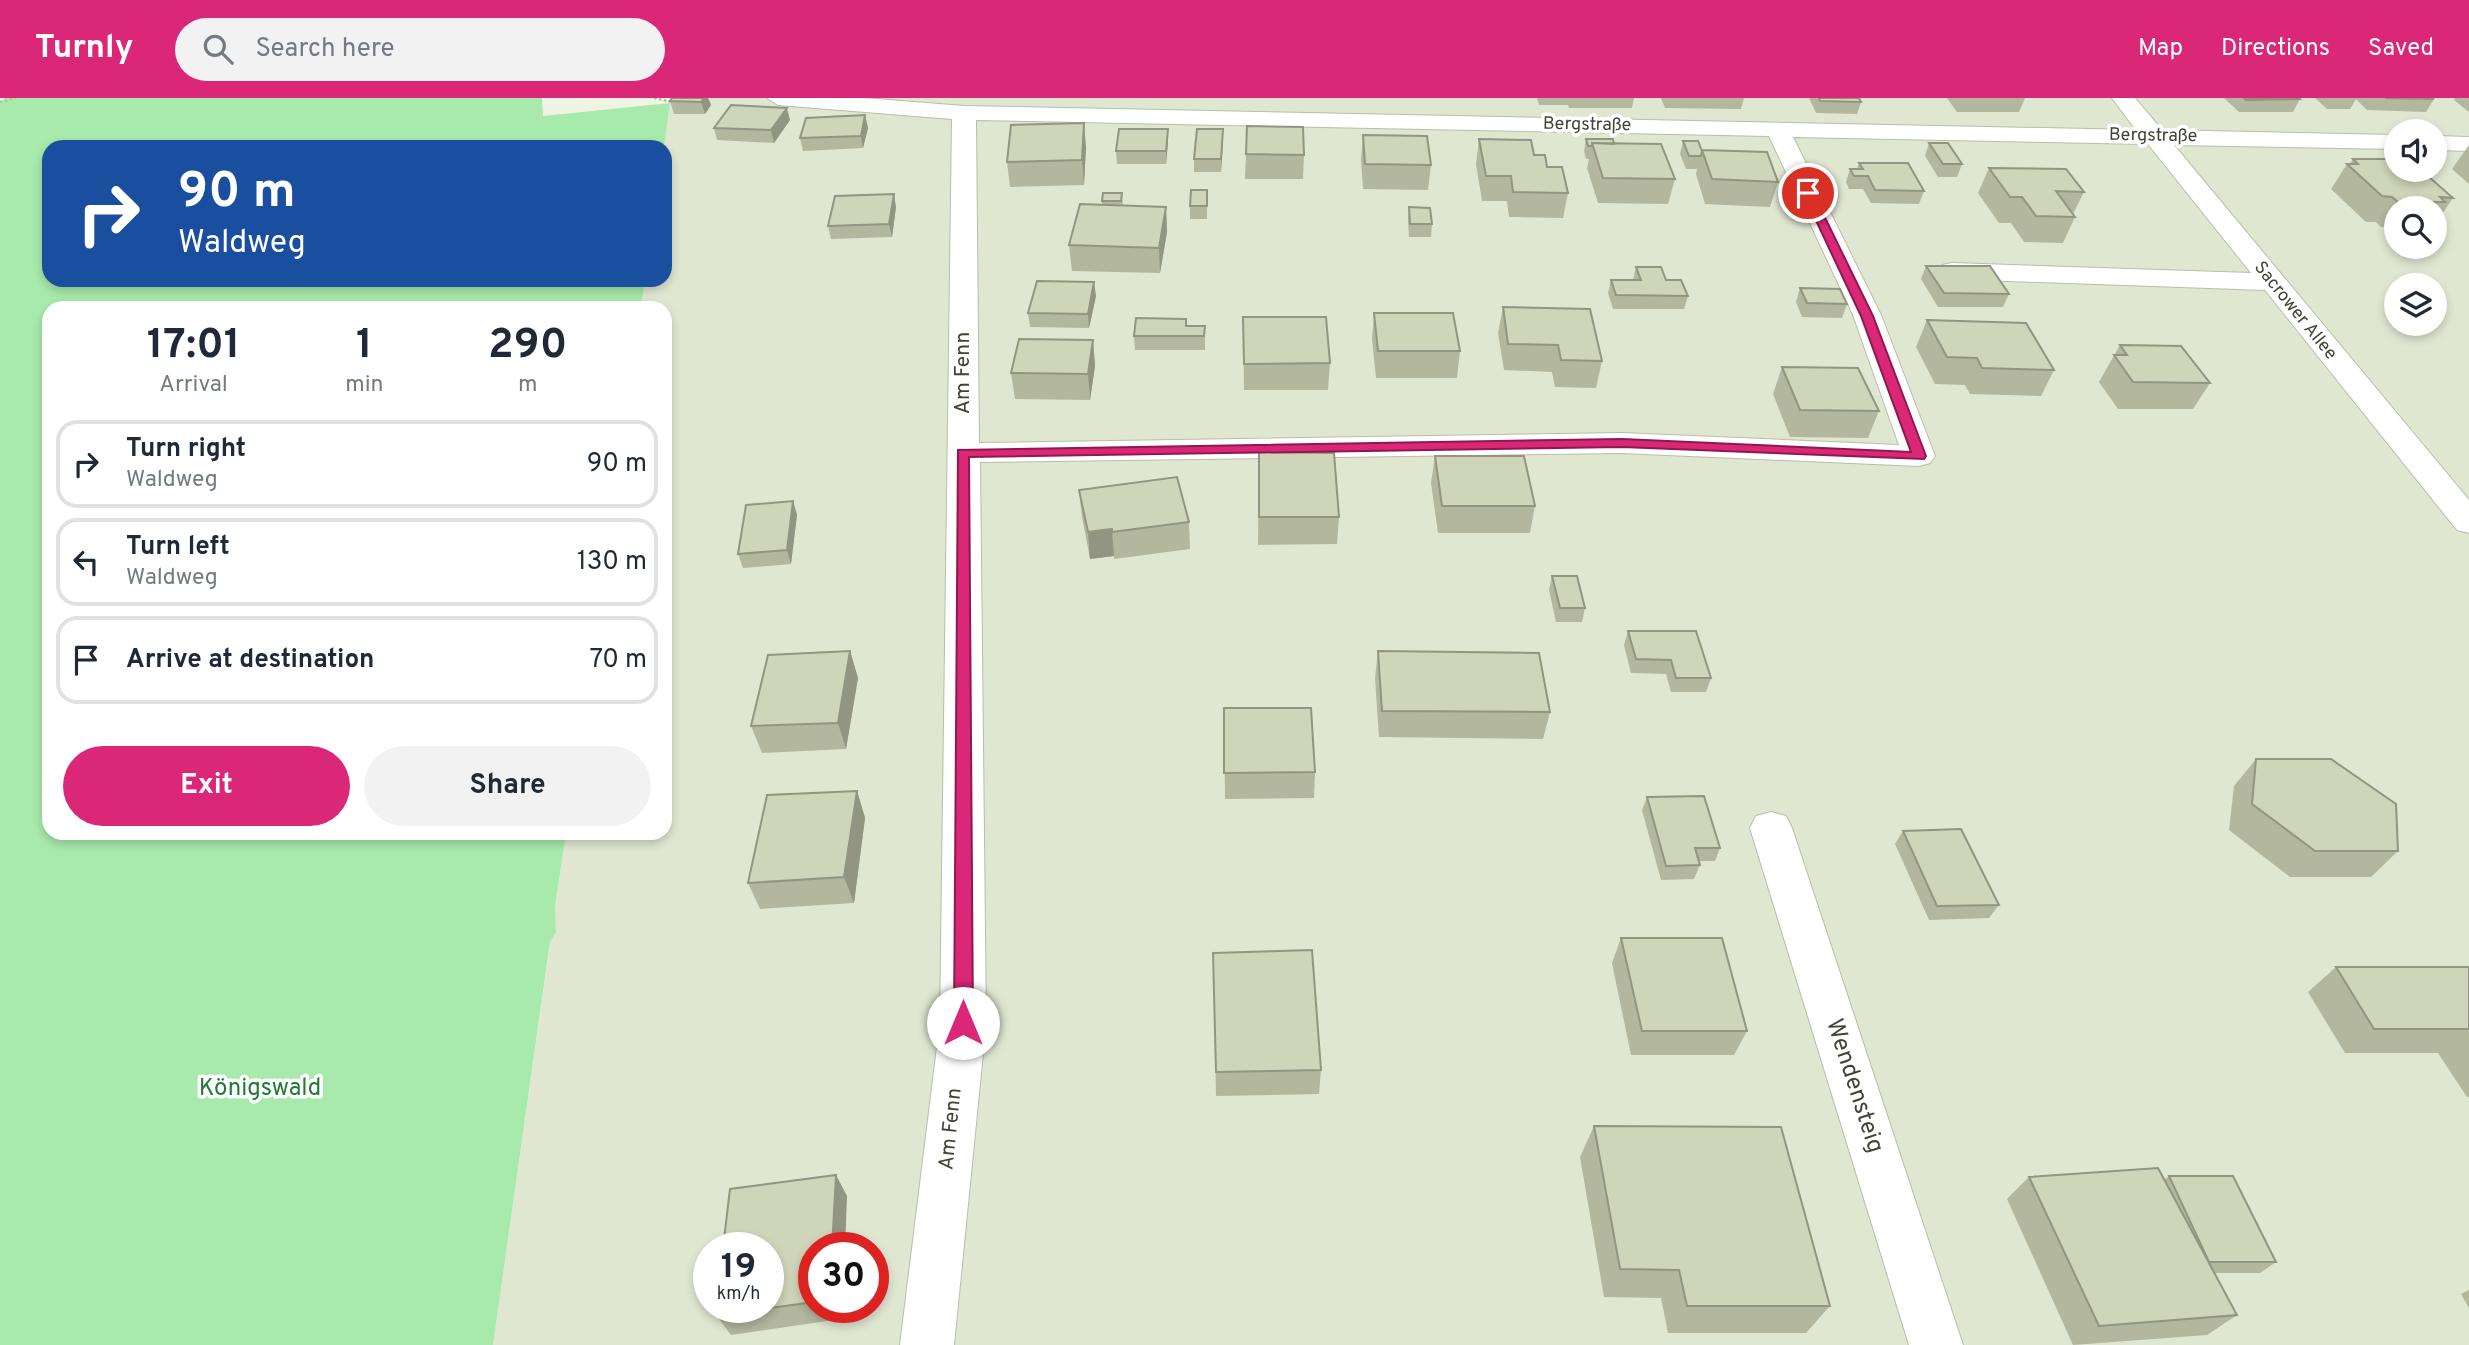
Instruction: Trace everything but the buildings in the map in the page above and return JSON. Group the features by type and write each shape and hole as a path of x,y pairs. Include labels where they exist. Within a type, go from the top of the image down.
{"street":[{"name":"Bergstraße","path":"778,98 964,113 2384,142"},
{"name":"Sacrower Allee","path":"2123,98 2469,522"},
{"name":"Am Fenn","path":"927,1345 963,1023 964,113"},
{"path":"962,453 1622,443 1919,456 1867,316 1777,129"},
{"path":"2447,144 2469,144"},
{"path":"1952,271 2271,282"},
{"name":"Wendensteig","path":"1771,828 1936,1345"}],"path":[{"path":"0,102 16,98"},
{"path":"653,98 670,103 684,102"}],"shaded area":[{"path":"674,98 2469,98 2469,1345 493,1345 565,840 672,840 672,301 642,301 644,287 672,287 672,140 665,140 670,103"}],"green space":[{"name":"Königswald","path":"5,98 542,98 543,116 670,103 665,140 42,140 42,287 644,287 642,301 42,301 42,840 565,840 555,907 556,932 550,942 493,1345 0,1345 0,104"}],"route":[{"path":"963,1023 962,453 1622,443 1919,456 1867,316 1808,193"}]}
